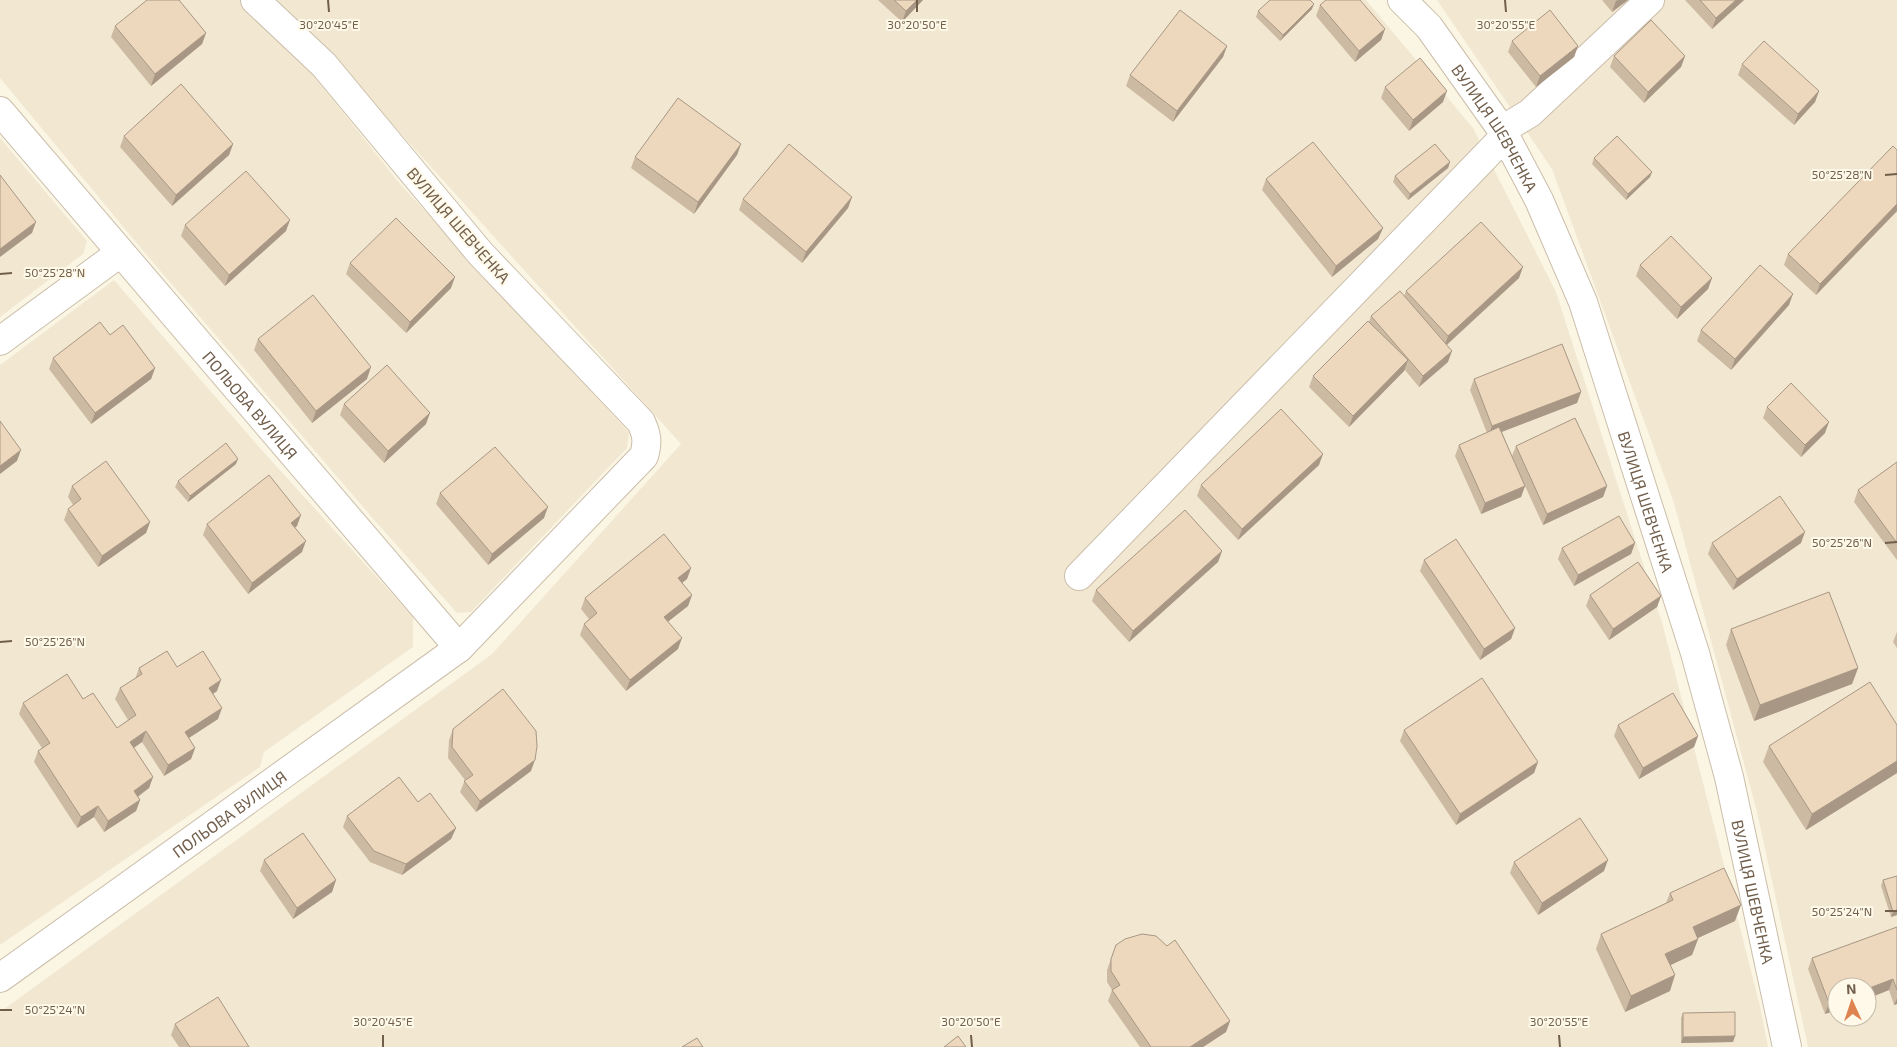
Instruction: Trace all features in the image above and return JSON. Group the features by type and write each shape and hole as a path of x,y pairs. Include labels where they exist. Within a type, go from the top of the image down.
{"street":[{"name":"ВУЛИЦЯ ШЕВЧЕНКА","path":"255,0 324,64 480,253 640,422 647,434 648,445 644,456"},
{"name":"ВУЛИЦЯ ШЕВЧЕНКА","path":"1402,0 1429,27 1503,133 1539,200 1583,302 1695,653 1729,777 1787,1047"},
{"path":"1079,576 1503,133 1530,113 1650,0"},
{"name":"ПОЛЬОВА ВУЛИЦЯ","path":"0,111 459,648"},
{"path":"0,341 120,253"},
{"name":"ПОЛЬОВА ВУЛИЦЯ","path":"0,978 459,648 644,456"}],"shaded area":[{"path":"0,0 240,0 300,58 400,184 629,432 627,448 471,612 457,613 376,522 145,253 0,78"},
{"path":"271,0 1366,0 1473,128 1556,292 1663,626 1760,1006 1768,1047 0,1047 0,1012 492,654 681,444 312,35"},
{"path":"1437,0 1897,0 1897,1047 1808,1047 1757,812 1674,503 1552,169"},
{"path":"0,138 87,241 83,254 0,317"},
{"path":"114,280 259,447 413,617 413,647 264,752 260,767 0,945 0,365"}],"building":[{"path":"147,0 179,0 206,33 155,74 115,26"},
{"path":"894,0 917,0 906,11"},
{"path":"1270,0 1310,0 1314,4 1283,35 1258,11"},
{"path":"1326,0 1360,0 1385,29 1359,51 1320,5"},
{"path":"1700,0 1736,0 1716,18"},
{"path":"1180,10 1227,46 1177,111 1130,75"},
{"path":"1550,10 1578,46 1540,76 1512,41"},
{"path":"1651,20 1685,56 1648,92 1614,56"},
{"path":"1764,41 1819,91 1798,114 1742,64"},
{"path":"1420,58 1447,91 1413,120 1385,87"},
{"path":"181,84 233,144 176,195 124,136"},
{"path":"678,98 741,144 698,202 635,157"},
{"path":"1617,136 1652,172 1628,194 1594,158"},
{"path":"1313,142 1383,228 1336,266 1266,179"},
{"path":"789,144 852,197 806,252 743,199"},
{"path":"1435,144 1450,162 1410,194 1395,176"},
{"path":"1893,146 1897,150 1897,204 1820,284 1788,254"},
{"path":"246,171 290,220 229,275 185,225"},
{"path":"0,175 36,222 0,249"},
{"path":"396,218 455,277 410,322 350,263"},
{"path":"1481,222 1523,267 1448,336 1406,291"},
{"path":"1671,236 1712,278 1681,307 1640,265"},
{"path":"1760,265 1793,294 1735,359 1701,330"},
{"path":"1400,291 1452,351 1423,376 1371,316"},
{"path":"313,295 371,367 316,411 258,339"},
{"path":"1368,321 1408,360 1353,416 1313,376"},
{"path":"100,322 110,335 123,325 155,368 95,413 53,358"},
{"path":"1562,344 1581,392 1492,426 1474,379"},
{"path":"387,365 430,413 388,451 344,404"},
{"path":"1791,383 1829,422 1805,445 1767,407"},
{"path":"1281,409 1323,454 1242,529 1201,485"},
{"path":"1575,418 1607,486 1547,514 1516,446"},
{"path":"0,421 21,450 0,466"},
{"path":"1499,427 1525,486 1485,503 1459,445"},
{"path":"226,443 238,459 190,496 178,481"},
{"path":"495,447 548,507 492,554 440,493"},
{"path":"106,461 150,522 102,556 68,509 81,499 72,486"},
{"path":"1897,462 1897,543 1858,490"},
{"path":"269,475 301,515 291,523 306,541 252,583 207,524"},
{"path":"1780,496 1805,532 1737,579 1712,543"},
{"path":"1185,510 1222,551 1133,631 1096,590"},
{"path":"1619,516 1635,543 1578,575 1562,548"},
{"path":"664,534 691,568 678,578 692,595 664,617 682,638 630,680 584,624 597,613 585,598"},
{"path":"1456,539 1515,628 1484,649 1424,560"},
{"path":"1638,562 1661,596 1613,629 1590,595"},
{"path":"1829,592 1858,668 1760,705 1731,629"},
{"path":"167,651 177,667 203,651 221,680 209,688 222,708 185,732 195,748 168,765 146,731 130,742 153,777 134,791 140,800 108,821 98,806 81,817 38,751 50,743 23,703 67,674 83,699 93,693 117,728 136,715 120,688 142,674 139,668"},
{"path":"1482,678 1538,762 1460,814 1404,730"},
{"path":"1870,682 1897,725 1897,761 1812,814 1769,746"},
{"path":"503,689 536,731 537,746 535,760 480,801 464,781 473,775 452,747 453,729"},
{"path":"1673,693 1698,736 1643,768 1618,725"},
{"path":"399,777 418,802 430,793 456,828 406,864 374,851 347,816"},
{"path":"1580,818 1608,860 1542,903 1514,862"},
{"path":"303,833 336,880 297,908 264,860"},
{"path":"1724,868 1741,905 1693,927 1698,939 1665,954 1675,975 1631,996 1601,934 1673,900 1670,893"},
{"path":"1897,876 1897,910 1893,912 1883,880"},
{"path":"1897,927 1897,990 1893,979 1877,985 1877,977 1827,977 1827,998 1812,958"},
{"path":"1142,934 1156,936 1167,946 1175,940 1230,1021 1190,1047 1151,1047 1112,990 1120,985 1111,971 1111,959 1116,945 1125,939"},
{"path":"218,997 249,1047 190,1047 175,1024"},
{"path":"1735,1012 1735,1036 1683,1037 1683,1013"},
{"path":"958,1036 966,1047 944,1047"},
{"path":"697,1038 703,1047 682,1047"}]}
